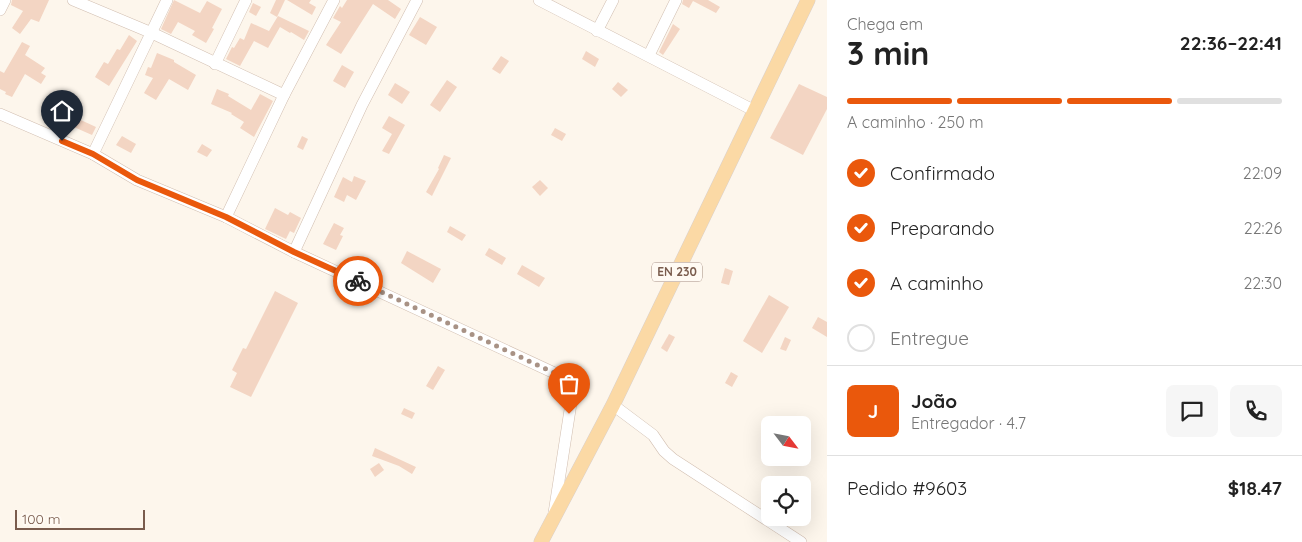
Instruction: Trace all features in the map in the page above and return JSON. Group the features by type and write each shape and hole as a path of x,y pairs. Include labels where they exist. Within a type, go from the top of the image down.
{"main road":[{"name":"EN 230","path":"541,542 613,405 808,0"}],"street":[{"path":"0,10 5,0"},
{"path":"73,0 152,33 284,95"},
{"path":"93,154 167,0"},
{"path":"215,64 246,0"},
{"path":"226,217 284,95 334,0"},
{"path":"294,252 362,105 417,0"},
{"path":"539,0 649,55 754,111"},
{"path":"598,31 613,0"},
{"path":"649,55 676,0"},
{"path":"0,114 93,154 137,180 226,217 294,252 563,377 570,383 572,397 553,517"},
{"path":"613,405 653,435 673,460 801,542"}],"building":[{"path":"12,0 49,0 39,22 31,19 20,34 12,28 23,11 11,5"},
{"path":"174,0 200,13 207,1 222,9 206,43 192,35 195,31 178,22 171,34 161,29"},
{"path":"276,0 285,0 277,17 270,13"},
{"path":"287,0 311,0 309,3 316,7 312,15"},
{"path":"347,0 388,0 401,9 395,19 373,4 341,54 326,45 341,22 333,18 340,6 342,8"},
{"path":"683,0 708,0 720,7 716,13 693,1 689,8 682,4"},
{"path":"253,3 261,7 256,16 249,12"},
{"path":"278,16 309,31 304,40 280,27 268,48 254,41 240,66 226,59 232,47 234,48 240,38 244,40 251,23 269,31"},
{"path":"420,17 437,27 426,45 409,35"},
{"path":"673,24 680,29 663,55 659,52"},
{"path":"129,35 137,41 109,86 95,77 104,62 108,64 117,49 120,50"},
{"path":"22,42 30,46 25,55 45,68 41,73 46,76 41,84 25,74 12,97 0,89 0,71 4,73"},
{"path":"586,51 599,59 595,67 582,59"},
{"path":"157,53 174,60 174,62 196,75 188,90 169,79 156,100 144,93 153,78 145,75 148,67 151,68"},
{"path":"501,56 509,61 500,74 492,69"},
{"path":"342,65 354,72 345,88 333,81"},
{"path":"447,80 457,87 440,112 430,105"},
{"path":"618,82 628,90 621,97 612,89"},
{"path":"395,83 410,92 402,104 388,95"},
{"path":"799,84 827,97 827,109 803,155 770,138"},
{"path":"217,89 229,94 228,96 251,110 260,94 273,101 254,137 240,128 244,122 232,113 211,104"},
{"path":"59,110 96,127 92,135 67,124 66,126 54,121"},
{"path":"389,116 405,125 389,154 382,151 392,134 382,128"},
{"path":"555,128 566,134 562,141 551,135"},
{"path":"122,136 136,144 131,153 116,145"},
{"path":"302,136 308,139 303,150 297,147"},
{"path":"202,144 212,150 207,157 197,152"},
{"path":"444,155 451,158 432,196 426,192 439,169"},
{"path":"354,176 366,181 356,200 347,195 344,202 334,197 343,177 352,182"},
{"path":"540,180 548,188 540,196 532,187"},
{"path":"275,208 288,215 290,212 301,218 294,233 290,231 286,239 265,229"},
{"path":"334,223 344,228 340,235 343,236 336,250 323,244"},
{"path":"450,226 466,235 462,241 447,232"},
{"path":"489,248 506,258 502,265 485,255"},
{"path":"407,251 441,269 433,283 401,263"},
{"path":"522,265 545,278 539,287 517,274"},
{"path":"725,268 733,271 729,285 721,283"},
{"path":"275,291 298,303 251,397 230,387 237,373 232,370 243,348 246,349"},
{"path":"769,295 789,307 762,353 743,341"},
{"path":"818,317 827,322 827,337 812,328"},
{"path":"669,334 675,337 667,352 661,348"},
{"path":"785,337 791,340 786,351 780,349"},
{"path":"438,366 445,370 433,390 426,386"},
{"path":"731,372 738,376 732,387 725,383"},
{"path":"404,408 415,413 412,419 401,414"},
{"path":"375,448 416,467 412,474 399,466 372,456"},
{"path":"379,463 384,470 375,477 370,469"}],"way so far":[{"path":"358,281 563,377 570,383 572,390 569,414"}],"route":[{"path":"62,141 93,154 137,180 226,217 294,252 358,281"}]}
